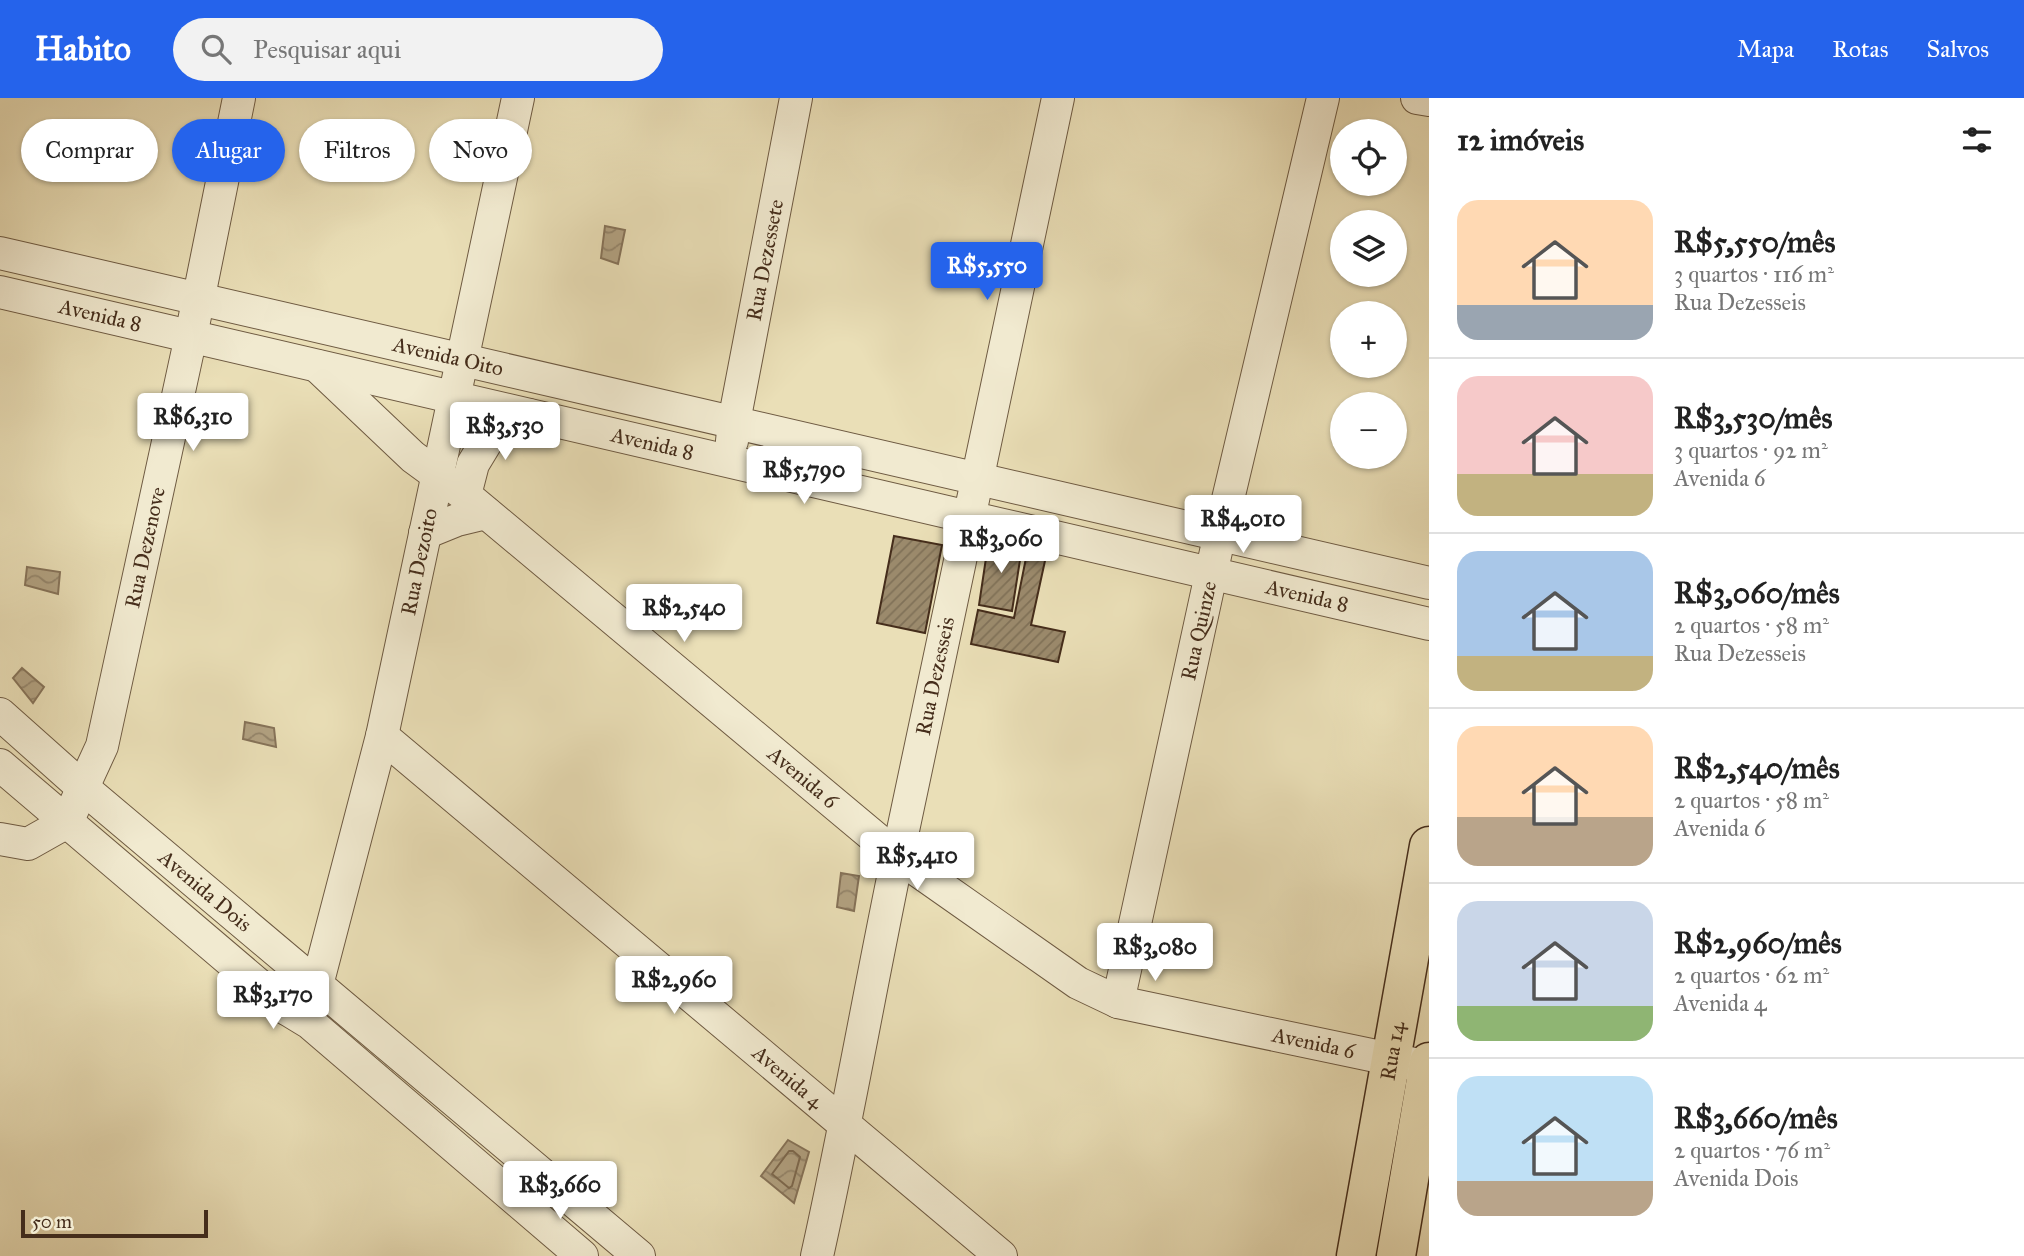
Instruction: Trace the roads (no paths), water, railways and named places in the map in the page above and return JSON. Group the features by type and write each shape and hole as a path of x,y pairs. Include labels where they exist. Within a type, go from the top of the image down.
{"main road":[{"name":"Rua 14","path":"1356,1256 1429,846"},
{"name":"Rua 14","path":"1396,1256 1429,1065"}],"street":[{"name":"Rua Dezenove","path":"67,822 102,746 191,336 239,98"},
{"name":"Rua Dezoito","path":"317,985 382,737 518,98"},
{"name":"Rua Dezessete","path":"730,462 734,422 796,98"},
{"name":"Rua Dezesseis","path":"817,1256 846,1126 897,856 1058,98"},
{"name":"Rua Quinze","path":"1118,1002 1220,533 1323,98"},
{"path":"1416,98 1429,100"},
{"name":"Avenida Oito","path":"0,253 1429,583"},
{"name":"Avenida 8","path":"0,292 1429,624"},
{"name":"Avenida 6","path":"316,365 413,457 475,504 897,856 1078,983 1118,1002 1429,1065"},
{"path":"425,533 457,520 475,504 473,464 493,431 529,415"},
{"name":"Avenida Dois","path":"0,714 82,787 639,1256"},
{"name":"Avenida 4","path":"382,737 1001,1256"},
{"name":"Avenida Dois","path":"0,765 287,1009 310,1023 573,1253"},
{"path":"0,839 28,844 67,822"},
{"path":"287,1009 317,985"},
{"path":"326,1039 349,1012"},
{"path":"573,1253 595,1220"}],"water":[{"path":"605,226 625,230 618,264 601,258"},
{"path":"27,567 60,572 58,594 25,585"},
{"path":"22,668 44,687 33,703 13,678"},
{"path":"245,722 274,728 276,747 243,739"},
{"path":"841,873 859,876 854,911 837,907"},
{"path":"788,1140 809,1152 794,1203 761,1176"}]}
